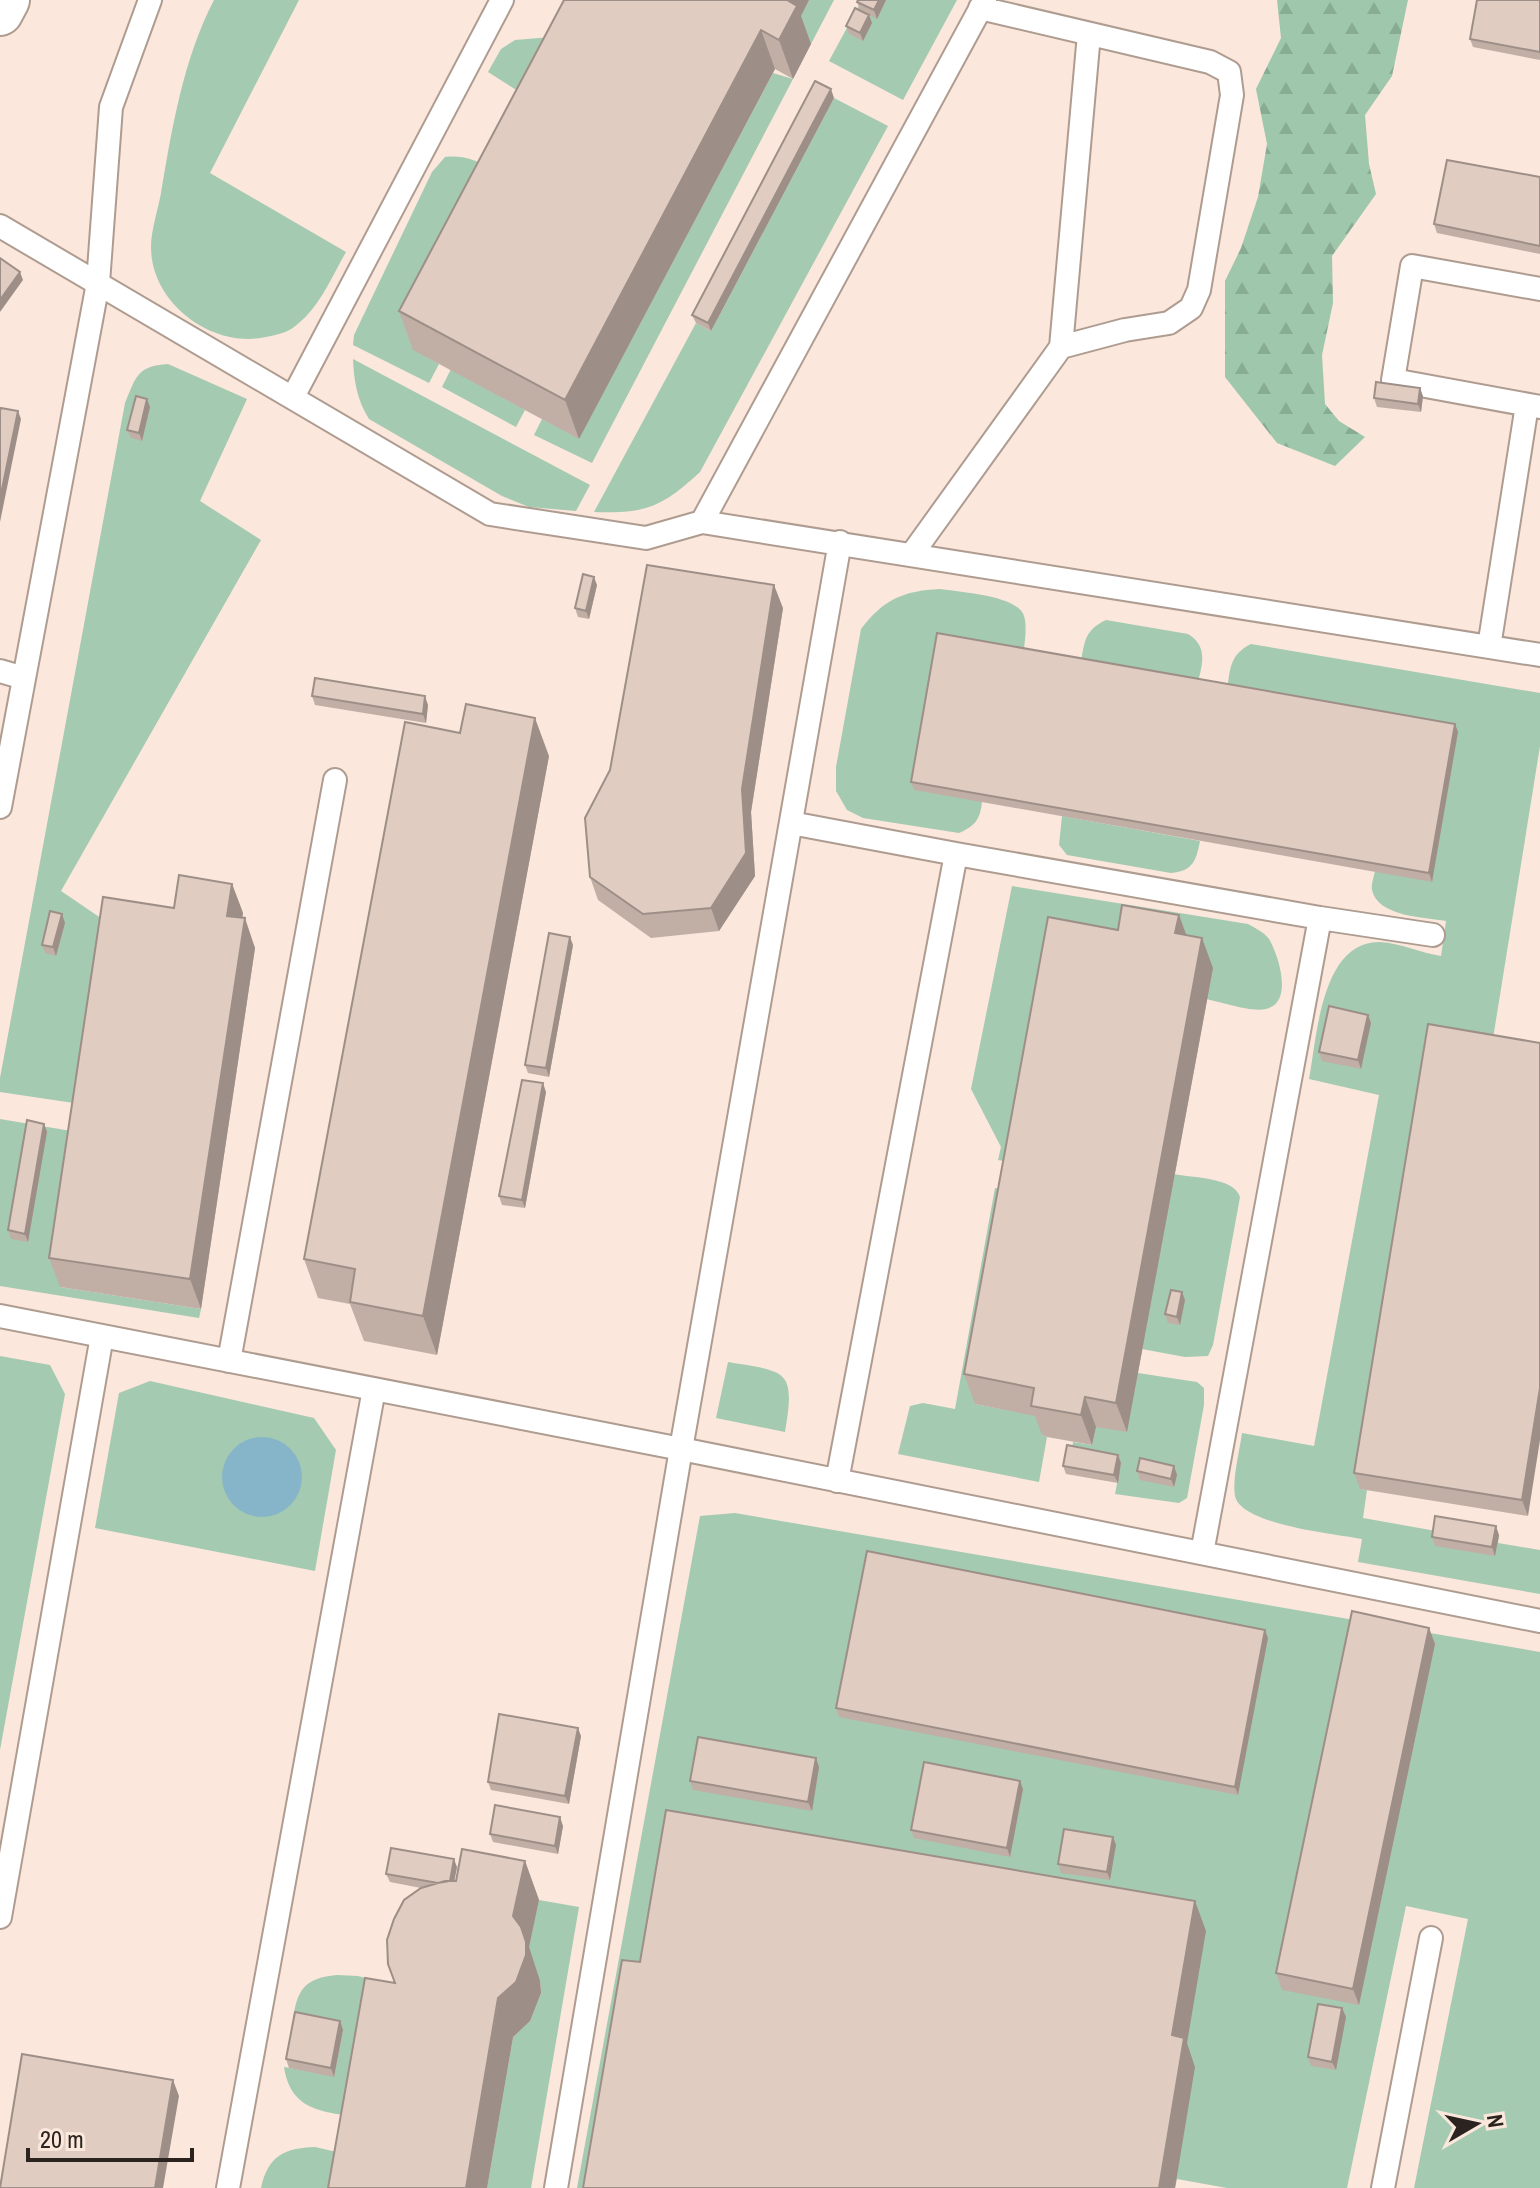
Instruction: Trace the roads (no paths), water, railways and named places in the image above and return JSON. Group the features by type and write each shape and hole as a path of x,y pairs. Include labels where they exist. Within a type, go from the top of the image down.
{"main road":[{"path":"0,13 7,0"}],"lane":[{"path":"0,807 98,283 111,107 150,0"},
{"path":"293,397 502,0"},
{"path":"702,522 982,4 1089,34 1210,62 1229,72 1232,95 1199,290 1191,308 1169,323 1125,330 1061,347"},
{"path":"912,554 1061,347 1089,34"},
{"path":"0,226 490,514 646,538 702,522 1540,655"},
{"path":"1489,647 1534,406 1393,380 1412,266 1540,289"},
{"path":"556,2188 681,1449 840,542"},
{"path":"0,671 24,678"},
{"path":"229,1361 335,780"},
{"path":"791,823 1320,918 1433,935"},
{"path":"837,1481 956,854"},
{"path":"1202,1553 1320,918"},
{"path":"0,1316 1540,1621"},
{"path":"0,1917 102,1336"},
{"path":"228,2188 374,1389"},
{"path":"1383,2188 1431,1938"}],"water":[{"path":"262,1437 277,1440 290,1449 299,1462 302,1477 299,1492 290,1505 277,1514 262,1517 247,1514 234,1505 225,1492 222,1477 225,1462 234,1449 247,1440"}]}
